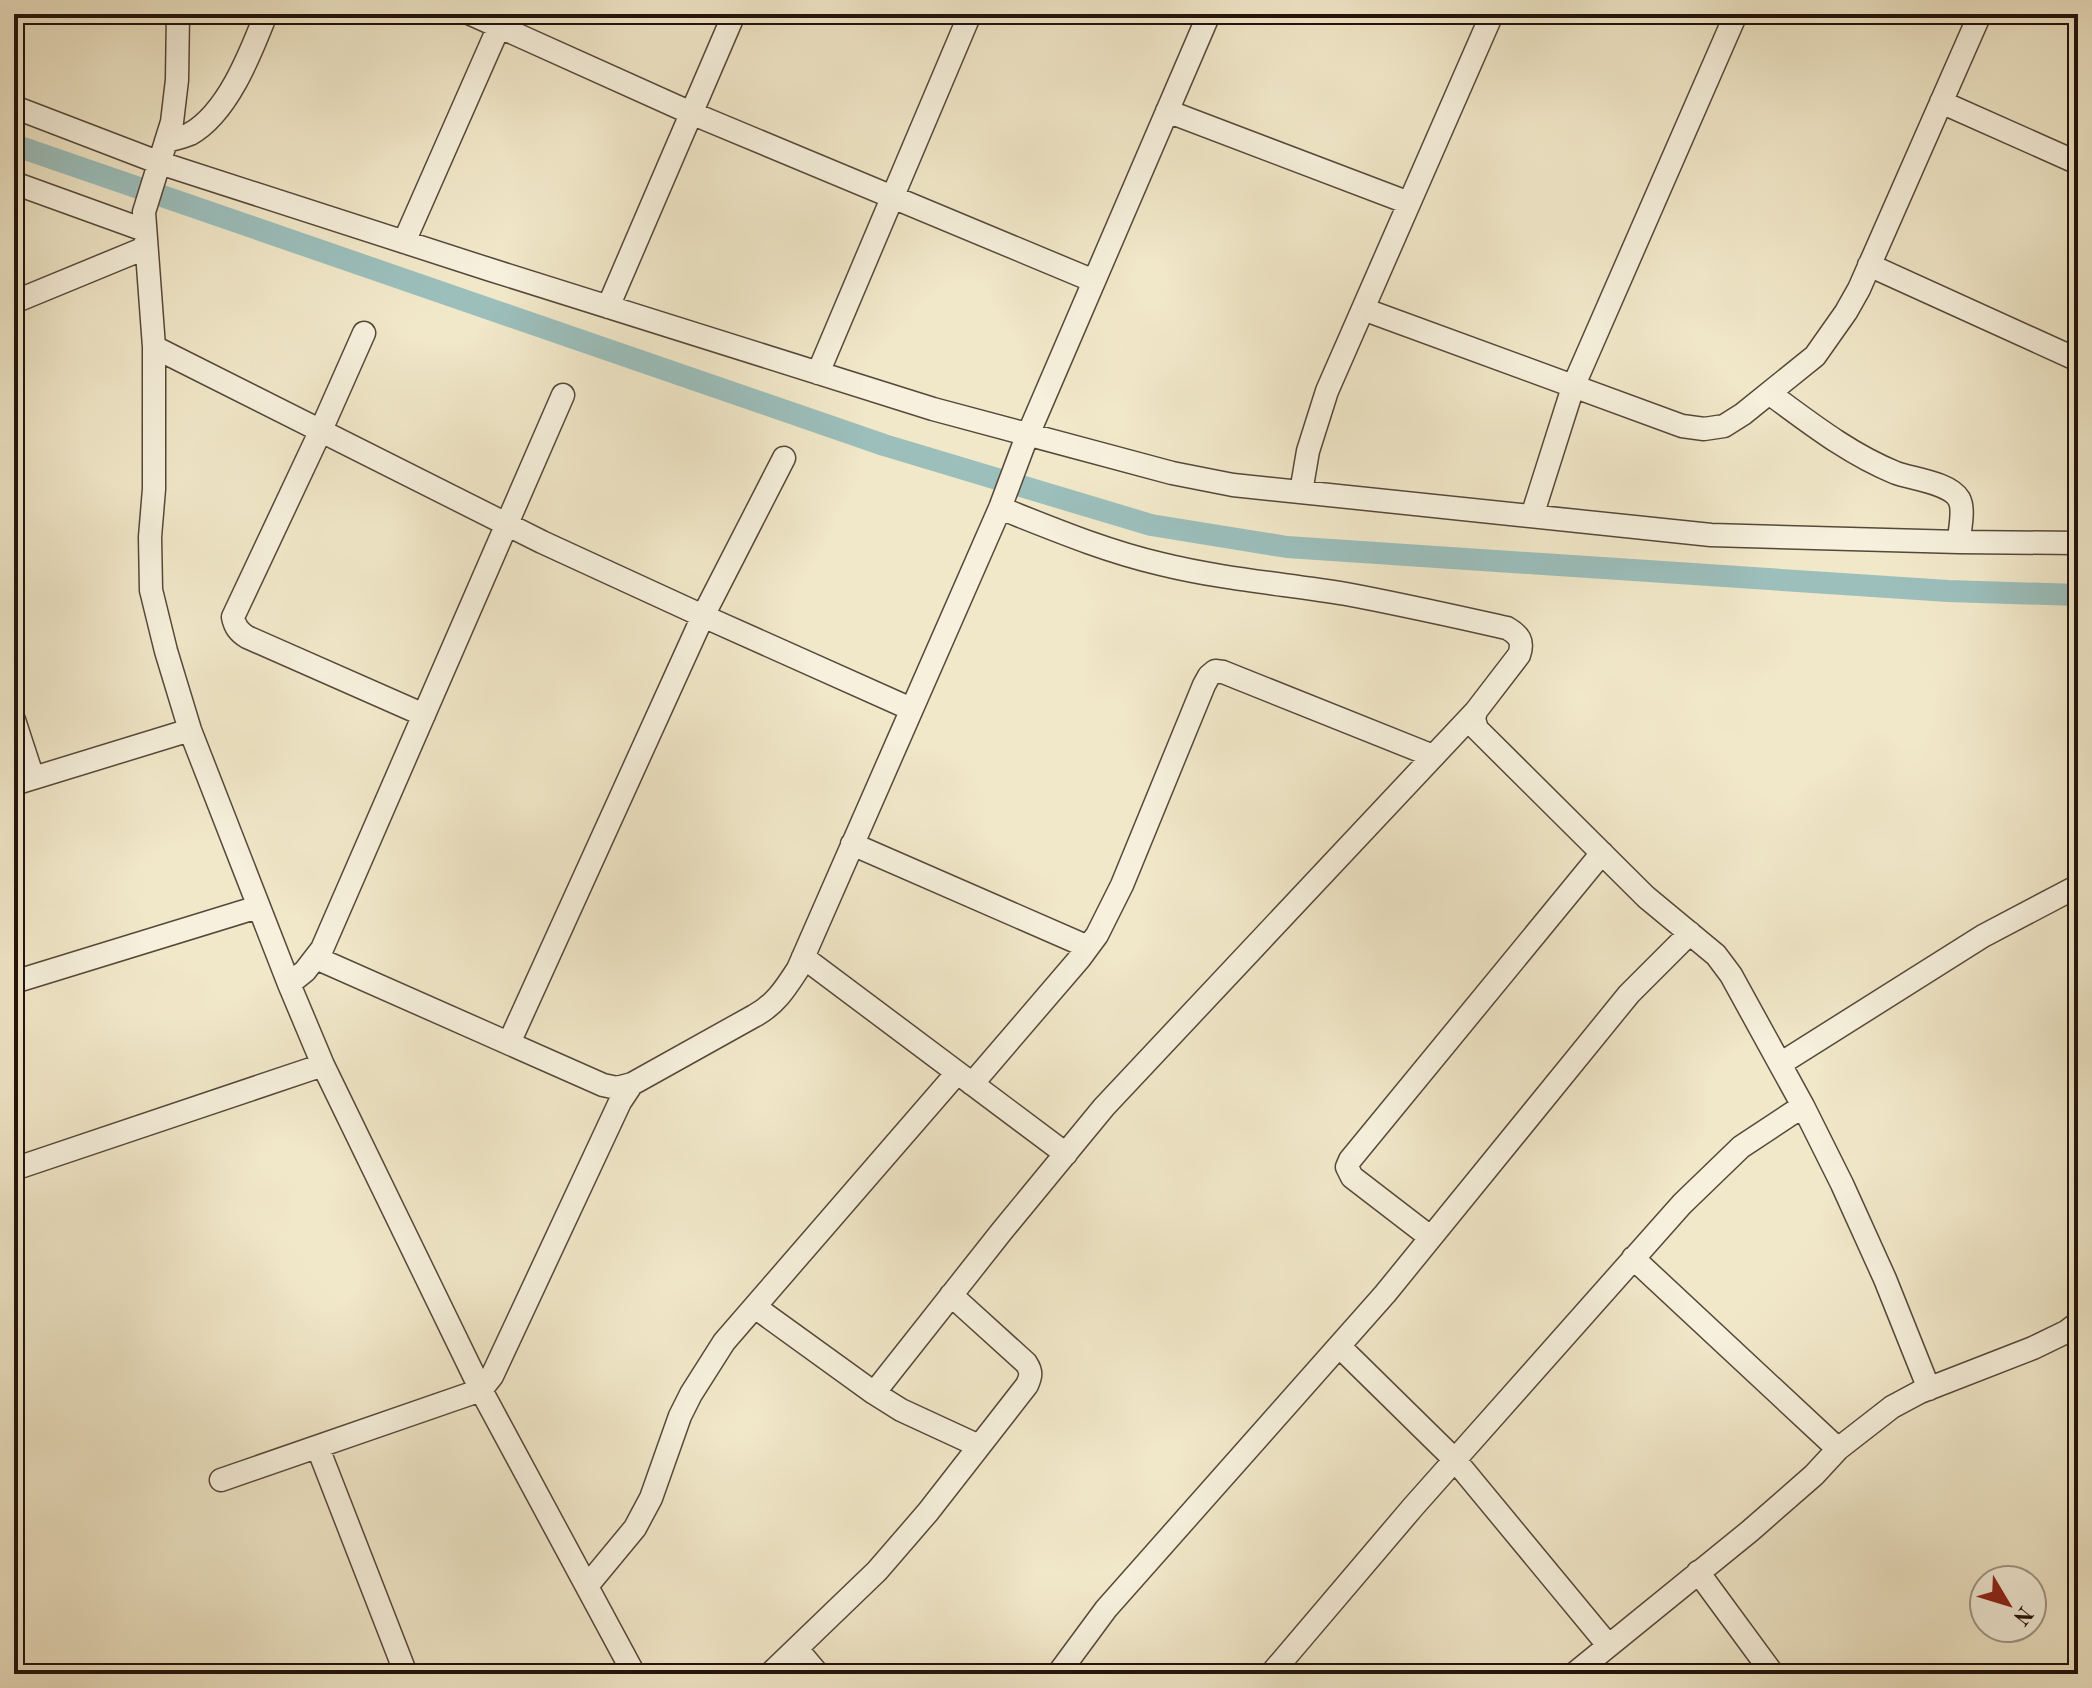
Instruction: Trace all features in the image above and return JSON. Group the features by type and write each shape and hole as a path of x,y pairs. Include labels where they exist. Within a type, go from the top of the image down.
{"street":[{"path":"178,14 177,80 172,122 144,230 154,347 151,590 166,651 190,730 323,1065 481,1390 634,1674"},
{"path":"161,160 209,119 240,76 266,14"},
{"path":"471,14 502,20 691,113 1094,281"},
{"path":"608,307 734,14"},
{"path":"818,373 970,14"},
{"path":"316,958 603,1085 617,1088 632,1084 768,1008 788,985 803,957 1002,504 1026,439 1209,14"},
{"path":"1301,492 1308,451 1327,391 1492,14"},
{"path":"1532,516 1573,387 1736,14"},
{"path":"1363,309 1682,426 1704,429 1724,426 1815,356 1846,312 1980,14"},
{"path":"404,242 502,20"},
{"path":"1941,102 2078,163"},
{"path":"14,107 404,242 608,307 1026,439 1172,473 1233,485 1711,535 2078,543"},
{"path":"1167,111 1409,203"},
{"path":"14,183 144,230"},
{"path":"14,302 144,230"},
{"path":"1869,265 2078,360"},
{"path":"364,333 233,617 235,625 247,637 424,715"},
{"path":"154,347 507,524 911,709"},
{"path":"1769,393 1872,463 1952,492 1959,499 1961,507 1959,542"},
{"path":"289,984 305,971 322,949 563,395"},
{"path":"509,1043 703,616 784,458"},
{"path":"874,1393 1066,1154 1151,1055 1476,711 1519,655 1522,646 1521,639 1507,628 1347,594 1214,576 1107,550 1002,504"},
{"path":"587,1586 635,1528 651,1498 670,1441 691,1394 724,1342 1097,935 1122,885 1209,676 1215,671 1223,672 1433,756"},
{"path":"1476,711 1475,723 1481,734 1662,912 1716,955 1731,975 1803,1106 1861,1225 1929,1389"},
{"path":"14,720 23,781 190,730"},
{"path":"852,844 1088,947"},
{"path":"1430,1237 1352,1177 1347,1167 1350,1160 1602,853"},
{"path":"1780,1064 1983,936 2078,886"},
{"path":"14,982 258,907"},
{"path":"1058,1674 1106,1609 1385,1294 1629,994 1690,933"},
{"path":"803,957 1066,1154"},
{"path":"14,1169 323,1065"},
{"path":"221,1480 481,1390 492,1376 620,1102 632,1084"},
{"path":"1271,1674 1413,1507 1682,1204 1741,1147 1803,1106"},
{"path":"1633,1258 1838,1449"},
{"path":"770,1674 877,1571 928,1512 1027,1385 1031,1371 1026,1363 951,1295"},
{"path":"755,1307 901,1410 979,1446"},
{"path":"1574,1674 1750,1531 1814,1475 1838,1449 1892,1407 2033,1348 2078,1323"},
{"path":"1339,1346 1455,1460 1608,1645"},
{"path":"318,1448 406,1674"},
{"path":"1698,1572 1773,1674"},
{"path":"797,1649 818,1674"}],"waterway":[{"path":"14,145 884,445 1151,525 1287,547 1948,591 2078,595"}]}
